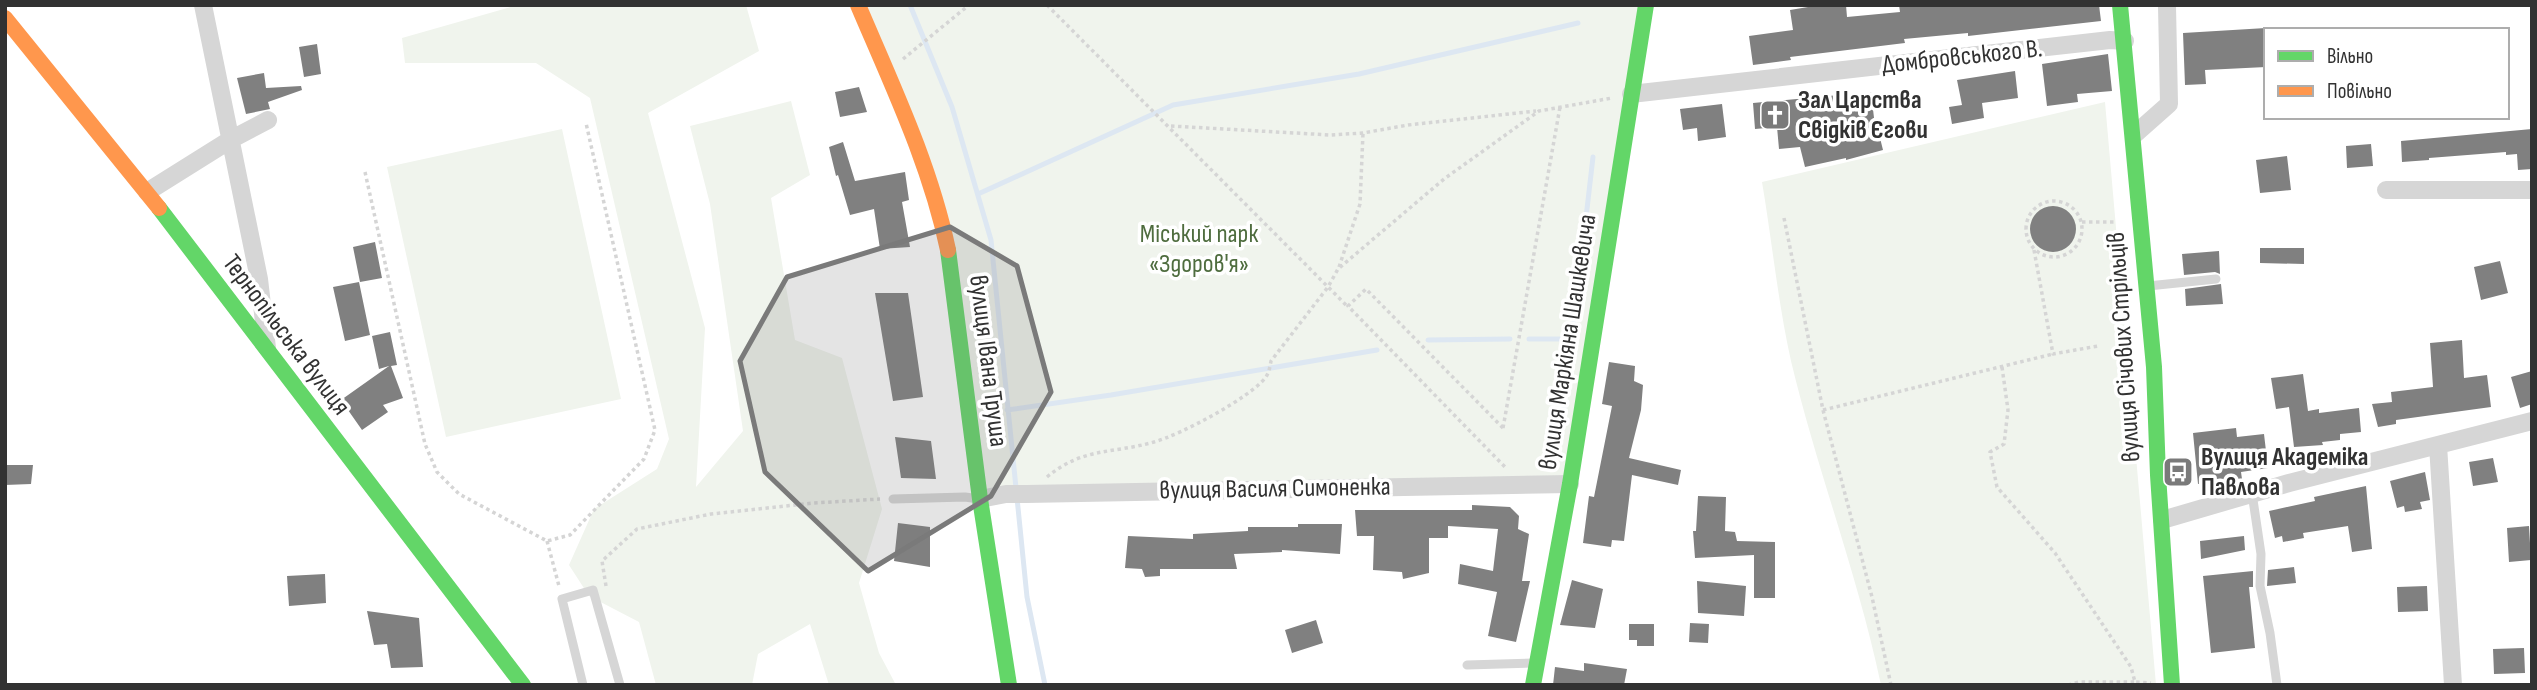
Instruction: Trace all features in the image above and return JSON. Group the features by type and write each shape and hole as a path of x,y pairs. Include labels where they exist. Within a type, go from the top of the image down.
{"street":[{"path":"203,5 259,279 268,352"},
{"name":"вулиця Івана Труша","path":"858,5 915,141 939,209 950,261 1009,685"},
{"name":"вулиця Маркіяна Шашкевича","path":"1533,685 1570,484 1646,5"},
{"name":"вулиця Січових Стрільців","path":"2120,5 2126,41 2154,368 2172,685"},
{"path":"2134,135 2169,104 2167,6 2180,5"},
{"name":"Тернопільська вулиця","path":"5,18 147,192 523,685"},
{"name":"Домбровського В.","path":"1631,94 2110,40 2126,41"},
{"path":"147,192 230,140 268,120"},
{"path":"2386,190 2532,190"},
{"path":"2162,520 2252,493 2532,421"},
{"path":"2438,445 2453,685"},
{"name":"вулиця Василя Симоненка","path":"981,499 1006,494 1570,484"}],"lane":[{"path":"2146,286 2216,279"},
{"path":"2252,493 2261,554 2260,586 2277,685"},
{"path":"893,499 981,499"},
{"path":"583,685 562,598 593,590 620,685"},
{"path":"1467,664 1536,663"}],"path":[{"path":"920,47 970,5"},
{"path":"1047,5 1170,126 1522,485"},
{"path":"1170,126 1330,135 1363,133 1408,125 1539,111 1631,94"},
{"path":"1348,306 1366,289 1503,428 1560,107"},
{"path":"1338,269 1444,179 1539,111"},
{"path":"365,172 425,444 437,472 459,494 547,541 570,535 644,459 654,430 586,123"},
{"path":"1026,494 1057,468 1078,456 1155,442 1211,417 1259,384 1268,374 1271,361 1328,287 1338,269 1360,204 1363,133"},
{"path":"2034,248 2050,256 2068,253 2080,240 2081,222 2071,206 2063,202 2045,202 2031,214 2027,222 2026,231 2034,248 2053,354"},
{"path":"1784,218 1823,410 1872,597 1891,685"},
{"path":"2081,222 2115,222"},
{"path":"1823,410 2053,354 2098,346"},
{"path":"2001,367 2008,410 2004,444 1990,452 1997,487 2054,553 2132,667 2135,682"},
{"path":"606,587 602,561 637,529 711,514 814,503 893,499"},
{"path":"547,541 562,598"},
{"path":"2068,685 2080,682 2154,683"}],"highlighted area":[{"path":"950,227 1017,266 1051,392 991,496 868,571 765,472 740,361 787,277"}],"green space":[{"path":"518,5 746,5 759,51 648,113 705,328 696,487 743,431 710,204 690,126 791,101 810,175 771,198 795,340 842,358 882,509 859,583 879,653 896,685 829,685 810,624 758,654 752,685 656,685 639,622 589,596 569,565 594,509 657,469 669,439 590,98 536,63 405,63 402,38"},
{"name":"Міський парк «Здоров'я»","path":"858,5 1646,5 1570,484 980,499 950,261"},
{"path":"2105,102 2156,685 1881,685 1861,603 1791,361 1762,182"},
{"path":"562,129 621,399 446,437 387,167"}],"building":[{"path":"1820,5 1846,5 1847,17 1900,12 1899,5 2099,5 2101,21 1968,36 1968,33 1904,39 1905,43 1790,57 1791,60 1753,65 1749,36 1793,30 1790,10"},
{"path":"2264,28 2264,67 2205,70 2206,84 2185,85 2183,33"},
{"path":"317,44 321,74 304,77 299,47"},
{"path":"2108,54 2112,91 2077,94 2078,102 2047,106 2042,64"},
{"path":"2015,71 2018,98 1982,103 1984,118 1952,124 1949,107 1962,105 1957,80"},
{"path":"264,73 266,88 301,86 302,90 268,102 270,109 246,114 237,78"},
{"path":"859,87 867,112 840,117 835,92"},
{"path":"1871,92 1876,135 1879,134 1883,150 1805,167 1800,147 1779,149 1777,127 1755,129 1753,103"},
{"path":"1722,104 1726,137 1698,141 1697,128 1683,130 1680,109"},
{"path":"2532,129 2532,169 2518,170 2517,154 2506,155 2506,152 2402,162 2401,141"},
{"path":"843,142 855,181 905,172 909,200 902,202 910,247 880,249 874,209 850,215 829,147"},
{"path":"2371,144 2373,166 2347,168 2346,146"},
{"path":"2287,156 2291,190 2260,193 2256,160"},
{"path":"2053,206 2062,207 2069,213 2075,220 2075,238 2069,245 2062,251 2053,252 2044,251 2037,245 2031,238 2030,229 2031,220 2037,213 2044,207"},
{"path":"375,242 382,278 360,282 353,247"},
{"path":"2260,248 2304,248 2304,264 2260,263"},
{"path":"2219,251 2220,274 2215,272 2184,275 2182,254"},
{"path":"2500,261 2508,293 2481,300 2474,267"},
{"path":"359,282 370,335 345,341 333,287"},
{"path":"2221,284 2223,304 2186,306 2185,289"},
{"path":"875,293 908,293 923,397 893,401"},
{"path":"390,332 397,365 391,366 403,398 383,405 388,412 362,430 341,400 389,366 379,369 372,336"},
{"path":"2462,340 2464,378 2487,375 2491,407 2396,420 2396,424 2378,427 2372,404 2392,402 2391,392 2433,387 2430,343"},
{"path":"1609,362 1635,366 1634,381 1643,385 1641,410 1629,458 1681,470 1678,485 1632,475 1624,541 1612,540 1611,547 1583,543 1589,496 1594,497 1612,406 1602,404"},
{"path":"2532,371 2532,404 2520,408 2511,377"},
{"path":"2303,374 2308,411 2319,409 2319,413 2359,408 2361,432 2340,434 2340,440 2322,442 2323,445 2294,447 2289,407 2276,409 2271,378"},
{"path":"2236,428 2237,437 2264,434 2268,468 2241,472 2242,479 2198,484 2193,433"},
{"path":"895,437 931,441 936,479 901,478"},
{"path":"2493,458 2498,482 2473,486 2469,462"},
{"path":"5,465 33,465 31,484 5,485"},
{"path":"2425,472 2430,500 2420,502 2422,509 2405,512 2404,506 2397,508 2390,481"},
{"path":"2366,486 2372,549 2352,552 2348,526 2303,533 2304,538 2283,542 2282,536 2275,538 2269,511 2315,501 2314,497"},
{"path":"1698,496 1726,497 1725,531 1735,532 1737,541 1775,542 1775,598 1754,598 1754,555 1695,558 1693,531 1696,531"},
{"path":"1472,505 1510,507 1519,516 1518,529 1529,534 1522,581 1530,581 1516,642 1488,636 1497,592 1458,584 1460,564 1493,571 1498,529 1448,526 1448,538 1429,538 1429,573 1403,579 1402,572 1373,570 1374,536 1357,536 1355,510 1472,510"},
{"path":"898,523 930,527 930,567 894,561"},
{"path":"1298,524 1342,524 1340,554 1282,550 1234,554 1237,569 1160,569 1160,576 1145,577 1142,569 1125,568 1128,536 1193,539 1193,534 1248,531 1248,527 1298,527"},
{"path":"2529,526 2531,560 2509,562 2507,528"},
{"path":"2244,536 2245,550 2201,559 2200,541"},
{"path":"2294,567 2296,583 2267,586 2268,570"},
{"path":"2253,571 2253,587 2249,587 2255,648 2211,653 2203,576"},
{"path":"325,574 326,603 289,606 287,576"},
{"path":"1572,580 1603,589 1595,628 1560,625"},
{"path":"1697,581 1746,586 1744,616 1698,613"},
{"path":"2427,586 2428,611 2398,612 2397,587"},
{"path":"367,611 419,618 423,667 391,668 387,644 374,645"},
{"path":"1316,620 1323,643 1292,653 1285,630"},
{"path":"1690,623 1709,624 1708,643 1689,642"},
{"path":"1629,624 1654,624 1654,646 1637,646 1637,640 1629,640"},
{"path":"2524,648 2525,673 2494,674 2493,649"},
{"path":"1584,663 1627,669 1624,685 1553,685 1555,667 1584,671"}],"waterway":[{"path":"910,5 952,107 991,240 1027,597 1045,685"},
{"path":"978,194 1173,105 1359,74 1578,23"},
{"path":"1563,417 1593,157"},
{"path":"1428,340 1510,339"},
{"path":"1529,339 1571,339"},
{"path":"1007,410 1377,350"}],"traffic: fast":[{"path":"1533,685 1570,484 1646,5"},
{"path":"2120,5 2154,367 2158,475 2172,685"},
{"path":"159,208 523,685"},
{"path":"948,250 980,499 1009,685"}],"traffic: slow":[{"path":"858,5 921,156 948,250"},
{"path":"5,18 159,208"}],"place":[{"name":"Зал Царства Свідків Єгови","path":"1775,115"},
{"name":"Вулиця Академіка Павлова","path":"2178,472"}]}
